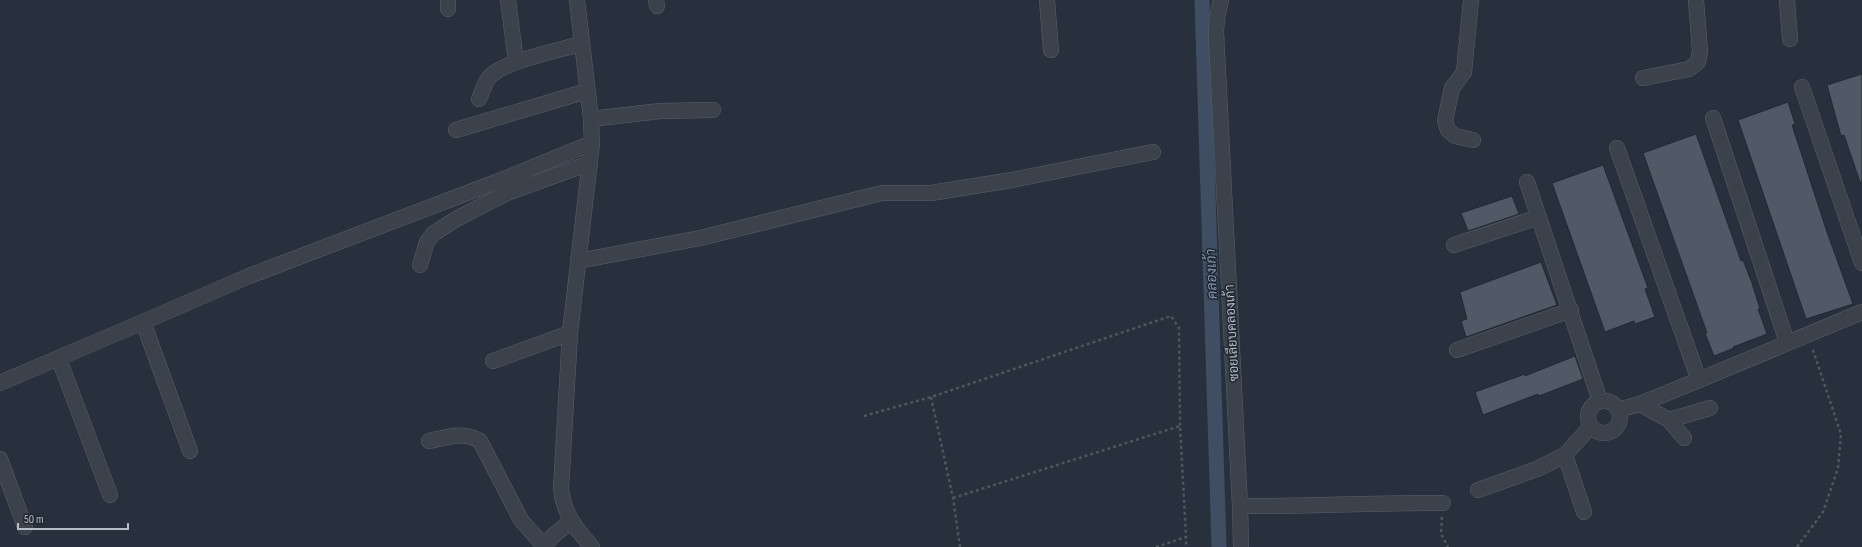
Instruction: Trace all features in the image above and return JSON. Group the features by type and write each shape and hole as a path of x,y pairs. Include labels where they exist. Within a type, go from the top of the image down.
{"street":[{"path":"508,0 516,62"},
{"path":"577,0 591,119 592,143 570,333 561,488 562,502 571,521 592,547"},
{"path":"1047,0 1051,50"},
{"name":"ซอยเลียบคลองเก้า","path":"1221,0 1216,32 1241,547"},
{"path":"1471,0 1464,72 1452,88 1445,120 1448,130 1455,136 1473,140"},
{"path":"1643,78 1689,69 1698,62 1700,51 1696,0"},
{"path":"1787,0 1790,39"},
{"path":"479,99 488,78 496,72 516,62 581,44"},
{"path":"1802,86 1862,263"},
{"path":"456,130 587,91"},
{"path":"591,119 660,111 712,110"},
{"path":"1713,118 1787,342"},
{"path":"0,384 249,276 504,179 592,143"},
{"path":"1618,148 1699,380"},
{"path":"578,262 700,238 882,193 931,193 1012,180 1154,152"},
{"path":"420,264 427,242 434,234 456,219 507,193 590,163"},
{"path":"1527,182 1600,401"},
{"path":"1454,245 1538,217"},
{"path":"1458,350 1570,310"},
{"path":"1618,410 1640,404 1862,312"},
{"path":"143,322 190,451"},
{"path":"493,361 570,333"},
{"path":"59,359 110,495"},
{"path":"1600,401 1607,401 1614,404 1618,410 1618,423 1615,428 1602,432 1591,426 1588,419 1589,411 1593,405 1600,401"},
{"path":"1640,404 1669,420 1684,438"},
{"path":"1669,420 1710,408"},
{"path":"1478,490 1537,469 1565,455 1591,426"},
{"path":"429,441 462,434 471,435 480,440 521,520 544,547 554,535 571,521"},
{"path":"1565,455 1584,512"},
{"path":"0,459 25,527"},
{"path":"1240,506 1304,507 1379,502 1443,503"}],"path":[{"path":"864,416 931,397 1171,316 1179,328 1180,426 1186,547"},
{"path":"1797,547 1823,512 1838,468 1841,434 1808,334"},
{"path":"931,397 953,498 960,547"},
{"path":"953,498 1180,426"},
{"path":"1156,547 1186,538"}],"building":[{"path":"1862,74 1862,182 1860,182 1844,135 1841,136 1827,85"},
{"path":"1788,102 1795,124 1792,125 1827,232 1853,304 1806,319 1738,120"},
{"path":"1696,134 1741,261 1743,260 1752,283 1760,309 1758,309 1767,334 1714,356 1643,153"},
{"path":"1603,165 1648,288 1645,289 1655,317 1635,324 1634,321 1605,332 1552,183"},
{"path":"1512,196 1519,214 1468,231 1461,213"},
{"path":"1541,262 1557,305 1466,337 1461,321 1467,319 1460,292"},
{"path":"1575,356 1583,379 1483,415 1475,392 1525,374 1525,376"}],"waterway":[{"name":"คลองเก้า","path":"1202,0 1219,547"}]}
